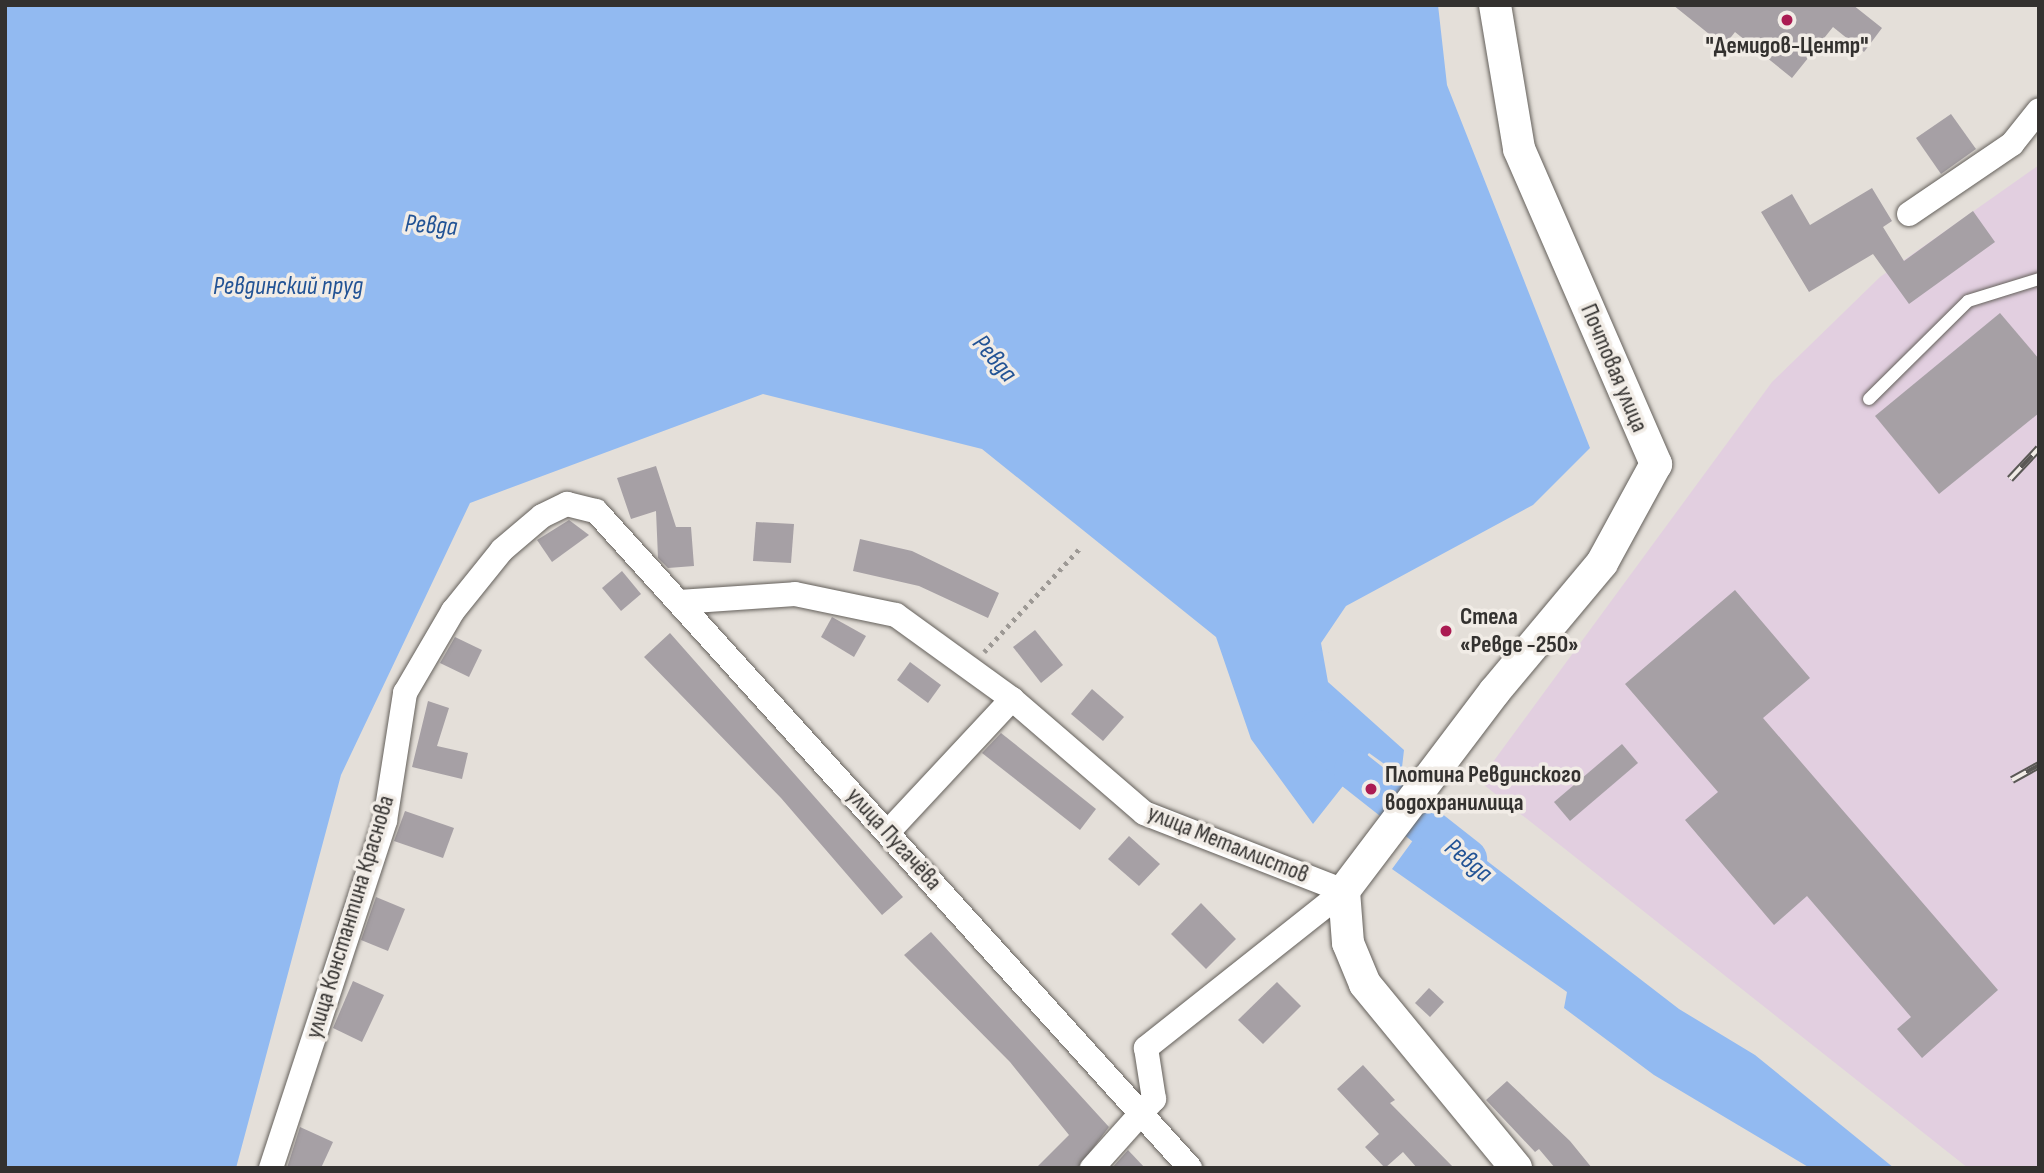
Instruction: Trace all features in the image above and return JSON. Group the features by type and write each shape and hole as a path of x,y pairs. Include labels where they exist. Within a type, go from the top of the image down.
{"street":[{"name":"Почтовая улица","path":"1344,891 1368,866 1495,691 1602,564 1656,464 1519,149 1495,5"},
{"path":"1909,214 2012,144 2039,110"},
{"name":"улица Константина Краснова","path":"271,1168 385,821 405,693 453,611 502,550 542,516 567,504 596,511"},
{"name":"улица Пугачёва","path":"596,511 1146,1116 1190,1168"},
{"name":"улица Металлистов","path":"678,602 795,594 896,615 1012,699 1144,813 1344,891"},
{"path":"888,832 1012,699"},
{"path":"1092,1168 1146,1116 1154,1099 1146,1048 1344,891"},
{"path":"1344,891 1348,943 1365,984 1516,1168"}],"lane":[{"path":"1869,400 1968,301 2039,279"}],"path":[{"path":"970,669 1081,547"}],"shaded area":[{"path":"2039,165 2039,1168 1968,1168 1479,781 1772,382 1880,277"}],"water":[{"name":"Ревдинский пруд","path":"5,5 1438,5 1447,85 1590,448 1533,505 1346,606 1321,643 1328,682 1404,750 1401,776 1369,753 1313,824 1251,739 1216,637 982,449 763,394 470,503 341,775 236,1168 5,1168"},
{"path":"1430,817 1679,1009 1755,1055 1894,1168 1810,1168 1654,1075 1564,1008 1567,992 1392,869"}],"building":[{"path":"1673,5 1853,5 1882,28 1864,52 1833,27 1792,78 1735,32 1724,46"},
{"path":"1951,114 1976,149 1941,174 1916,138"},
{"path":"1872,188 1892,221 1883,227 1904,261 1973,211 1995,242 1909,304 1873,254 1809,292 1761,212 1792,194 1810,225"},
{"path":"2000,313 2039,359 2039,413 1939,494 1875,416"},
{"path":"656,466 676,527 691,527 694,566 668,568 658,558 656,511 631,519 617,478"},
{"path":"569,520 589,535 552,562 537,540"},
{"path":"756,522 794,524 791,563 753,561"},
{"path":"860,539 912,551 999,593 988,618 919,586 853,571"},
{"path":"622,571 641,594 621,611 602,588"},
{"path":"1735,590 1810,678 1763,718 1998,990 1922,1058 1897,1029 1911,1017 1807,896 1774,925 1685,820 1718,792 1625,684"},
{"path":"832,617 866,636 854,657 821,637"},
{"path":"1035,630 1063,665 1041,683 1013,647"},
{"path":"670,633 903,897 882,915 781,798 644,657"},
{"path":"455,637 482,650 469,677 440,663"},
{"path":"910,662 941,685 928,703 897,680"},
{"path":"1092,689 1124,717 1103,741 1071,714"},
{"path":"428,701 449,708 437,746 468,753 462,779 412,767"},
{"path":"1001,733 1096,809 1080,830 982,753"},
{"path":"1622,744 1638,763 1570,821 1554,802"},
{"path":"405,811 454,828 443,858 394,841"},
{"path":"1129,836 1160,864 1139,886 1108,859"},
{"path":"376,897 405,909 388,951 361,940"},
{"path":"1201,903 1236,939 1206,969 1171,934"},
{"path":"931,932 1109,1127 1078,1168 1036,1168 1069,1135 1010,1062 904,955"},
{"path":"353,981 384,995 362,1042 333,1028"},
{"path":"1277,982 1301,1006 1263,1044 1238,1020"},
{"path":"1429,988 1444,1002 1430,1017 1415,1003"},
{"path":"1363,1065 1395,1100 1390,1103 1454,1168 1417,1168 1403,1152 1385,1168 1365,1147 1379,1134 1337,1089"},
{"path":"1507,1081 1570,1141 1592,1168 1555,1168 1539,1149 1535,1152 1486,1100"},
{"path":"300,1127 333,1142 321,1168 287,1168"},
{"path":"1128,1150 1145,1168 1112,1168"}],"waterway":[{"name":"Ревда","path":"1319,730 1354,770 1467,859"}],"railway":[{"path":"2010,479 2039,448"},
{"path":"2012,780 2039,765"}],"place":[{"name":"\"Демидов-Центр\"","path":"1787,20"},
{"name":"Стела «Ревде -250»","path":"1446,631"},
{"name":"Плотина Ревдинского водохранилища","path":"1371,789"}]}
